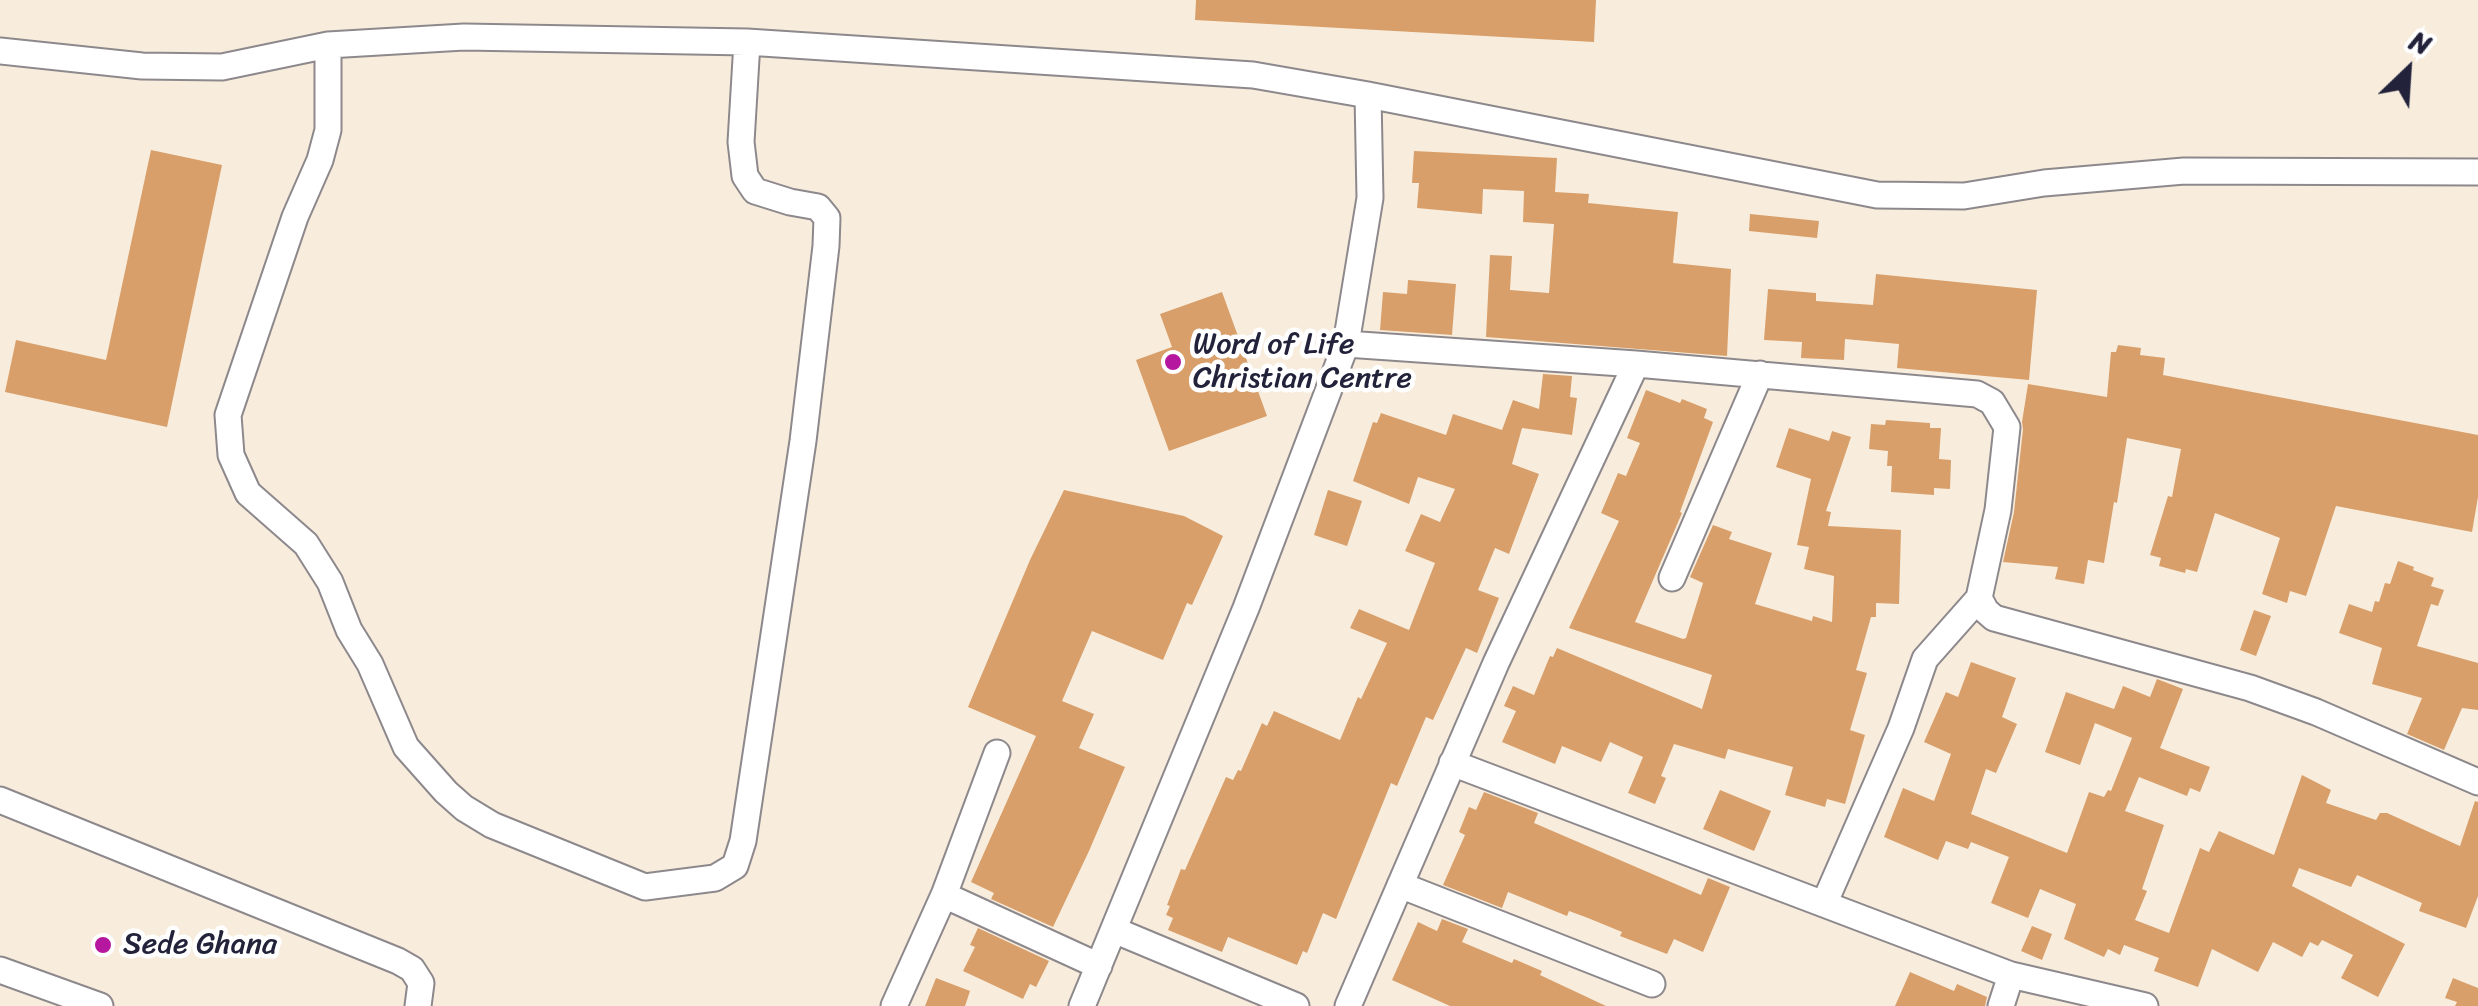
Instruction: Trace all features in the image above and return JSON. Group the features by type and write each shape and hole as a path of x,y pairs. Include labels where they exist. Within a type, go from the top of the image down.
{"street":[{"path":"0,51 142,66 222,66 328,45 464,37 747,42 1252,76 1368,95 1877,195 1964,196 2184,171 2478,172"},
{"path":"328,45 328,130 228,415 231,455 248,493 306,544 330,582 406,747 446,792 492,825 646,888 715,878 735,866 743,841 803,441 826,218 818,207 755,191 745,176 741,142 747,42"},
{"path":"1082,1006 1246,608 1346,344 1370,198 1368,95"},
{"path":"1346,344 1760,374 1977,394 1992,402 2007,427 1998,510 1979,598 1925,659 1901,728 1824,904"},
{"path":"1348,1006 1496,662 1636,364"},
{"path":"1672,578 1760,374"},
{"path":"1979,598 1994,618 2250,688 2478,782"},
{"path":"894,1006 944,894 997,753"},
{"path":"1452,763 2011,974 2145,1006"},
{"path":"0,800 398,961 412,969 421,983 418,1006"},
{"path":"1400,885 1652,984"},
{"path":"944,894 1099,966"},
{"path":"1114,930 1296,1006"},
{"path":"0,970 100,1006"},
{"path":"2001,1006 2011,974"}],"building":[{"path":"1196,0 1596,0 1594,42 1195,20"},
{"path":"151,150 222,165 167,427 5,392 16,340 106,360"},
{"path":"1414,151 1557,158 1555,192 1589,194 1588,203 1678,212 1673,263 1731,269 1727,356 1486,337 1490,255 1512,256 1510,290 1549,293 1554,224 1523,222 1524,191 1483,189 1482,214 1417,208 1419,183 1412,183"},
{"path":"1750,214 1819,221 1817,238 1749,231"},
{"path":"1876,274 2037,290 2029,380 1897,368 1899,344 1845,339 1844,360 1801,358 1802,342 1764,340 1768,289 1816,293 1816,301 1873,305"},
{"path":"1408,280 1456,284 1452,335 1380,330 1383,292 1407,294"},
{"path":"1222,292 1267,416 1169,451 1136,360 1172,347 1160,314"},
{"path":"2118,345 2141,348 2140,355 2165,358 2163,375 2478,435 2478,497 2472,532 2336,506 2306,596 2290,591 2287,603 2262,594 2280,538 2215,513 2197,572 2159,566 2161,558 2150,555 2168,496 2172,497 2181,449 2127,438 2104,563 2088,560 2084,584 2055,579 2058,567 2003,562 2014,512 2028,384 2107,397 2111,352 2116,352"},
{"path":"1543,374 1572,376 1570,397 1577,398 1572,435 1522,428 1512,464 1539,474 1509,554 1495,548 1478,590 1499,598 1477,653 1466,648 1433,720 1426,717 1397,786 1391,783 1336,919 1323,913 1307,953 1303,951 1297,965 1228,937 1222,952 1168,930 1173,918 1166,915 1170,906 1167,905 1181,869 1185,870 1226,777 1233,780 1241,771 1262,723 1267,726 1274,711 1340,740 1387,643 1350,628 1359,609 1409,630 1435,563 1405,551 1421,514 1440,522 1455,489 1418,477 1409,504 1353,481 1373,422 1377,423 1381,413 1446,435 1453,414 1502,430 1513,400 1539,409"},
{"path":"1646,390 1707,409 1704,418 1713,422 1682,513 1635,622 1686,638 1703,583 1690,577 1713,525 1732,532 1729,539 1772,553 1755,604 1812,621 1813,616 1832,622 1834,576 1804,569 1809,547 1797,545 1811,479 1776,467 1789,428 1829,441 1832,431 1851,437 1826,511 1831,512 1828,526 1901,530 1899,604 1876,603 1876,617 1871,617 1856,670 1867,673 1850,730 1865,735 1845,804 1827,799 1825,807 1785,795 1793,767 1728,749 1725,759 1674,744 1655,804 1628,793 1643,757 1610,742 1601,762 1562,746 1555,764 1502,742 1516,711 1504,706 1513,686 1534,695 1557,648 1702,709 1712,675 1569,628 1619,521 1601,513 1618,473 1626,476 1640,443 1627,438"},
{"path":"1886,420 1930,423 1930,428 1941,428 1939,459 1951,460 1950,489 1934,488 1934,495 1891,492 1888,451 1869,449 1871,424 1885,425"},
{"path":"1064,490 1184,516 1223,536 1192,605 1187,603 1163,660 1092,631 1062,701 1094,714 1079,748 1125,767 1053,927 991,899 994,893 971,882 1036,736 968,707"},
{"path":"1328,490 1362,501 1347,546 1314,535"},
{"path":"2398,561 2434,578 2431,586 2444,590 2438,606 2431,604 2417,646 2478,663 2478,710 2462,708 2444,750 2407,734 2422,698 2372,684 2382,648 2339,633 2349,604 2372,612 2385,583 2390,584"},
{"path":"2254,610 2271,616 2256,656 2240,650"},
{"path":"1971,662 2016,678 2002,717 2017,724 1996,773 1986,769 1971,814 2067,853 2089,792 2104,797 2111,791 2132,738 2095,723 2080,765 2045,752 2066,692 2114,709 2123,686 2150,697 2157,679 2183,689 2160,748 2210,767 2200,792 2190,788 2187,796 2139,777 2125,811 2164,825 2142,889 2147,891 2135,920 2169,933 2200,848 2209,852 2219,831 2274,855 2302,775 2331,790 2326,803 2376,820 2380,813 2387,813 2460,846 2475,801 2478,802 2478,896 2466,928 2419,911 2422,903 2357,875 2351,887 2299,868 2292,886 2405,944 2378,997 2341,978 2353,955 2322,940 2318,946 2310,942 2302,957 2273,942 2258,972 2212,949 2198,987 2154,971 2159,958 2124,945 2120,955 2108,949 2104,957 2064,939 2076,904 2040,889 2028,918 1991,903 2009,857 1971,842 1968,849 1946,841 1938,860 1884,837 1903,788 1934,801 1951,754 1924,742 1946,692 1958,697"},
{"path":"1720,790 1771,811 1754,851 1703,829"},
{"path":"1484,792 1538,813 1534,823 1701,895 1708,878 1730,887 1703,952 1674,939 1667,954 1620,936 1622,932 1588,918 1569,911 1567,916 1508,892 1502,908 1443,885 1465,835 1459,832 1469,807 1476,810"},
{"path":"1442,919 1468,929 1462,942 1542,971 1540,975 1606,1006 1450,1006 1392,980 1418,922 1437,931"},
{"path":"2032,926 2052,934 2042,960 2021,951"},
{"path":"978,928 1049,961 1036,987 1030,984 1023,999 963,971 975,947 970,945"},
{"path":"1910,972 1954,991 1957,984 1987,997 1985,1006 1895,1006"},
{"path":"936,978 970,991 965,1006 925,1006"},
{"path":"2453,978 2478,988 2478,1006 2455,1006 2457,1002 2445,998"}],"place":[{"name":"Word of Life Christian Centre","path":"1173,362"},
{"name":"Sede Ghana","path":"103,945"}]}
